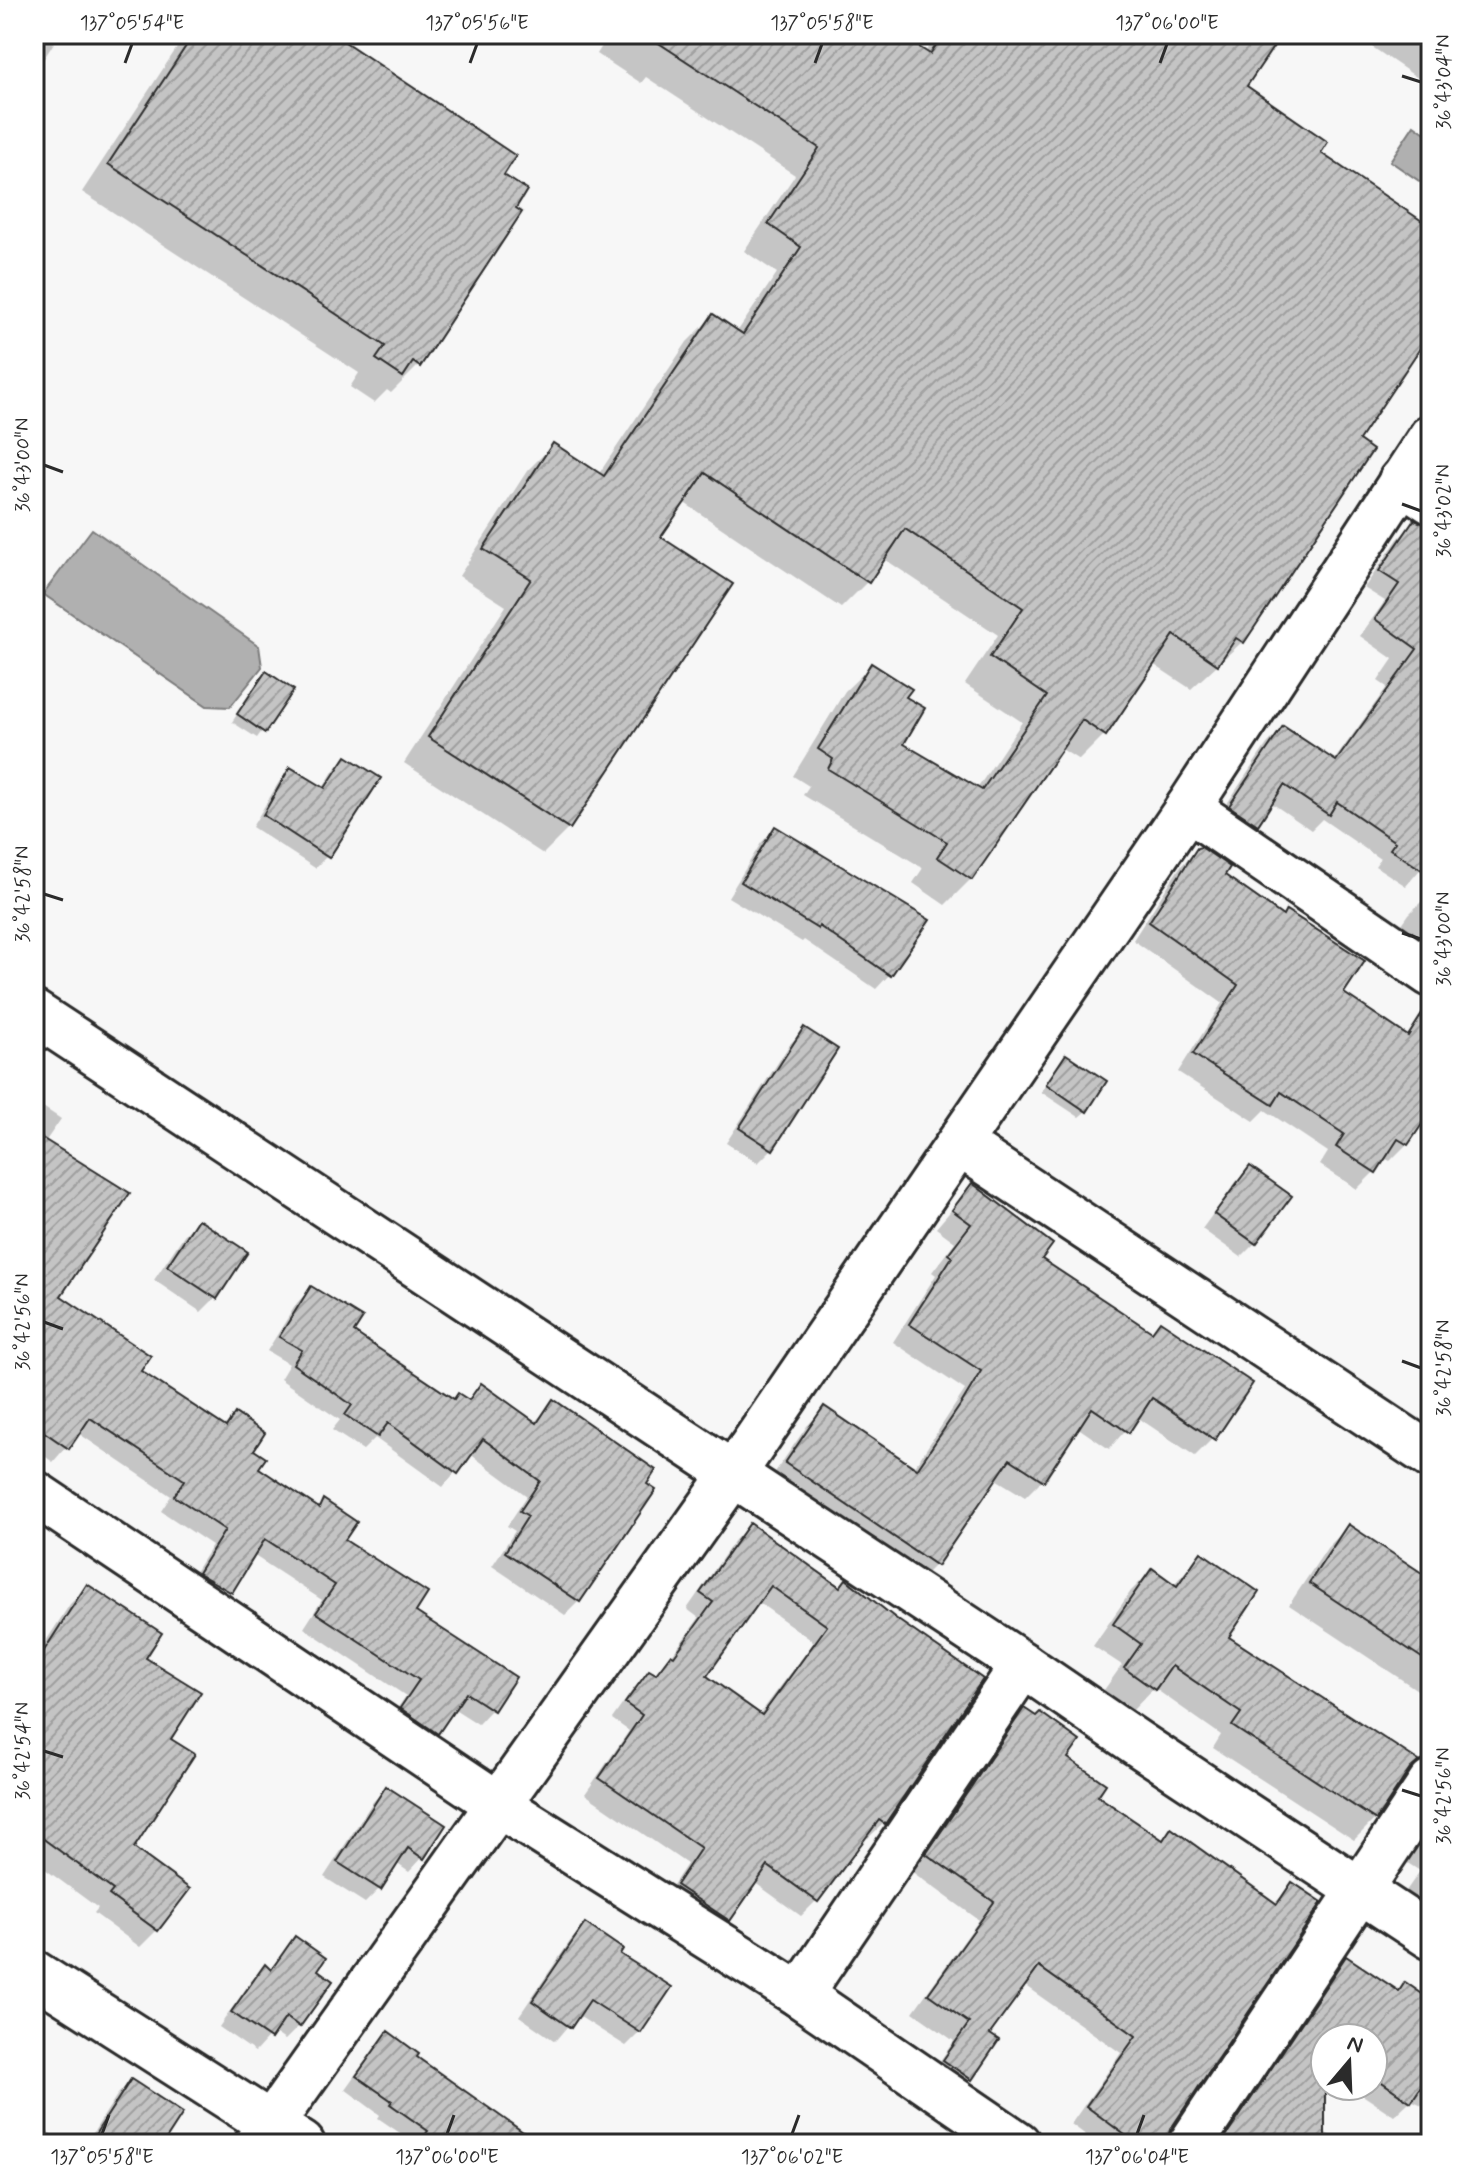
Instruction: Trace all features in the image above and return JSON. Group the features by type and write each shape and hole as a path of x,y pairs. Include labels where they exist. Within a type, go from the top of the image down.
{"street":[{"path":"34,1973 277,2137 500,1803 733,1474 1188,808 1416,491 1431,437"},
{"path":"1188,808 1431,974"},
{"path":"34,1013 1431,1937"},
{"path":"959,1144 1431,1456"},
{"path":"34,1493 533,1827 800,1995 1018,2144"},
{"path":"800,1995 1023,1665"},
{"path":"1191,2144 1431,1783"}],"shaded area":[{"path":"1414,125 1431,137 1431,189 1390,161"},
{"path":"92,529 259,646 262,667 230,707 207,706 43,594"}],"building":[{"path":"194,34 333,34 516,156 504,175 527,190 516,208 522,212 420,367 413,362 403,377 376,359 385,346 108,164"},
{"path":"645,34 899,34 930,54 944,34 1282,34 1247,86 1328,142 1321,153 1431,227 1431,332 1359,440 1373,450 1244,643 1236,638 1218,665 1174,635 1106,736 1082,720 972,880 937,857 947,842 828,769 833,759 818,749 871,663 912,689 906,697 925,708 904,744 982,790 1047,696 990,657 1023,608 905,529 869,583 705,473 661,537 733,584 570,829 428,737 531,579 483,549 553,443 604,476 713,314 743,334 801,247 768,224 819,148"},
{"path":"1414,520 1431,526 1431,876 1390,849 1395,842 1337,802 1329,815 1284,785 1258,825 1229,806 1283,726 1336,761 1417,649 1375,619 1399,584 1379,571"},
{"path":"266,671 294,690 265,733 237,714"},
{"path":"346,756 381,778 329,858 263,815 290,767 325,788"},
{"path":"775,826 930,920 891,976 819,926 818,929 741,882"},
{"path":"1201,847 1230,867 1225,875 1283,916 1286,910 1365,961 1344,993 1408,1036 1431,1000 1431,1111 1408,1145 1398,1139 1376,1173 1336,1147 1344,1134 1281,1092 1273,1105 1193,1054 1238,985 1149,922 1197,848"},
{"path":"804,1027 838,1049 773,1150 739,1128"},
{"path":"1066,1054 1107,1081 1087,1112 1046,1084"},
{"path":"34,1133 130,1193 61,1296 151,1356 141,1371 226,1427 235,1413 265,1433 254,1450 266,1458 259,1468 319,1508 323,1499 357,1522 345,1540 428,1593 416,1612 516,1677 494,1711 466,1693 438,1734 400,1708 419,1680 316,1613 335,1585 265,1539 232,1593 198,1573 225,1530 174,1496 184,1480 90,1418 69,1449 34,1425"},
{"path":"1250,1166 1292,1196 1256,1244 1214,1214"},
{"path":"972,1183 1053,1244 1042,1259 1152,1332 1160,1321 1253,1383 1215,1440 1152,1398 1129,1433 1092,1408 1044,1481 1010,1459 937,1566 785,1463 824,1406 917,1469 961,1404 981,1371 909,1324 952,1257 948,1254 971,1224 952,1210"},
{"path":"198,1219 248,1252 217,1299 167,1266"},
{"path":"311,1286 363,1318 354,1332 454,1399 458,1393 469,1400 481,1383 537,1423 553,1399 656,1470 647,1484 656,1490 580,1602 505,1552 528,1516 520,1511 540,1481 483,1439 458,1474 388,1423 378,1437 345,1415 352,1405 293,1364 302,1350 279,1337"},
{"path":"750,1523 840,1587 846,1579 898,1620 983,1679 885,1824 879,1820 818,1902 768,1866 730,1921 676,1885 701,1848 599,1778 642,1715 625,1703 649,1670 656,1674 671,1654 674,1656 713,1602 700,1593","holes":["771,1586 827,1626 762,1715 707,1676"]},
{"path":"1348,1524 1431,1579 1431,1664 1309,1583"},
{"path":"1201,1552 1259,1592 1229,1637 1419,1761 1410,1769 1376,1820 1232,1726 1241,1713 1172,1666 1155,1690 1124,1668 1141,1644 1113,1624 1152,1568 1177,1586"},
{"path":"87,1584 162,1633 146,1658 201,1692 171,1739 195,1754 134,1848 190,1889 158,1931 109,1895 113,1890 34,1832 34,1666"},
{"path":"1024,1708 1036,1716 1040,1712 1080,1741 1068,1758 1106,1784 1098,1796 1163,1840 1171,1828 1277,1904 1292,1882 1322,1902 1170,2130 1166,2144 1137,2144 1086,2106 1136,2036 1039,1967 990,2034 999,2040 972,2080 943,2060 969,2023 928,1994 994,1902 926,1854"},
{"path":"386,1786 446,1825 424,1859 408,1848 381,1890 337,1862"},
{"path":"585,1923 623,1949 620,1954 672,1987 641,2033 590,2000 571,2028 532,2001"},
{"path":"295,1936 326,1958 318,1970 333,1981 300,2027 286,2017 271,2039 231,2012 265,1964 271,1970"},
{"path":"1346,1956 1399,1991 1405,1982 1431,2000 1431,2072 1411,2102 1389,2087 1389,2022 1309,2022 1309,2102 1325,2102 1325,2144 1221,2144"},
{"path":"388,2031 419,2054 417,2057 540,2144 418,2144 428,2131 356,2076"},
{"path":"131,2079 183,2113 163,2144 89,2144"}]}
